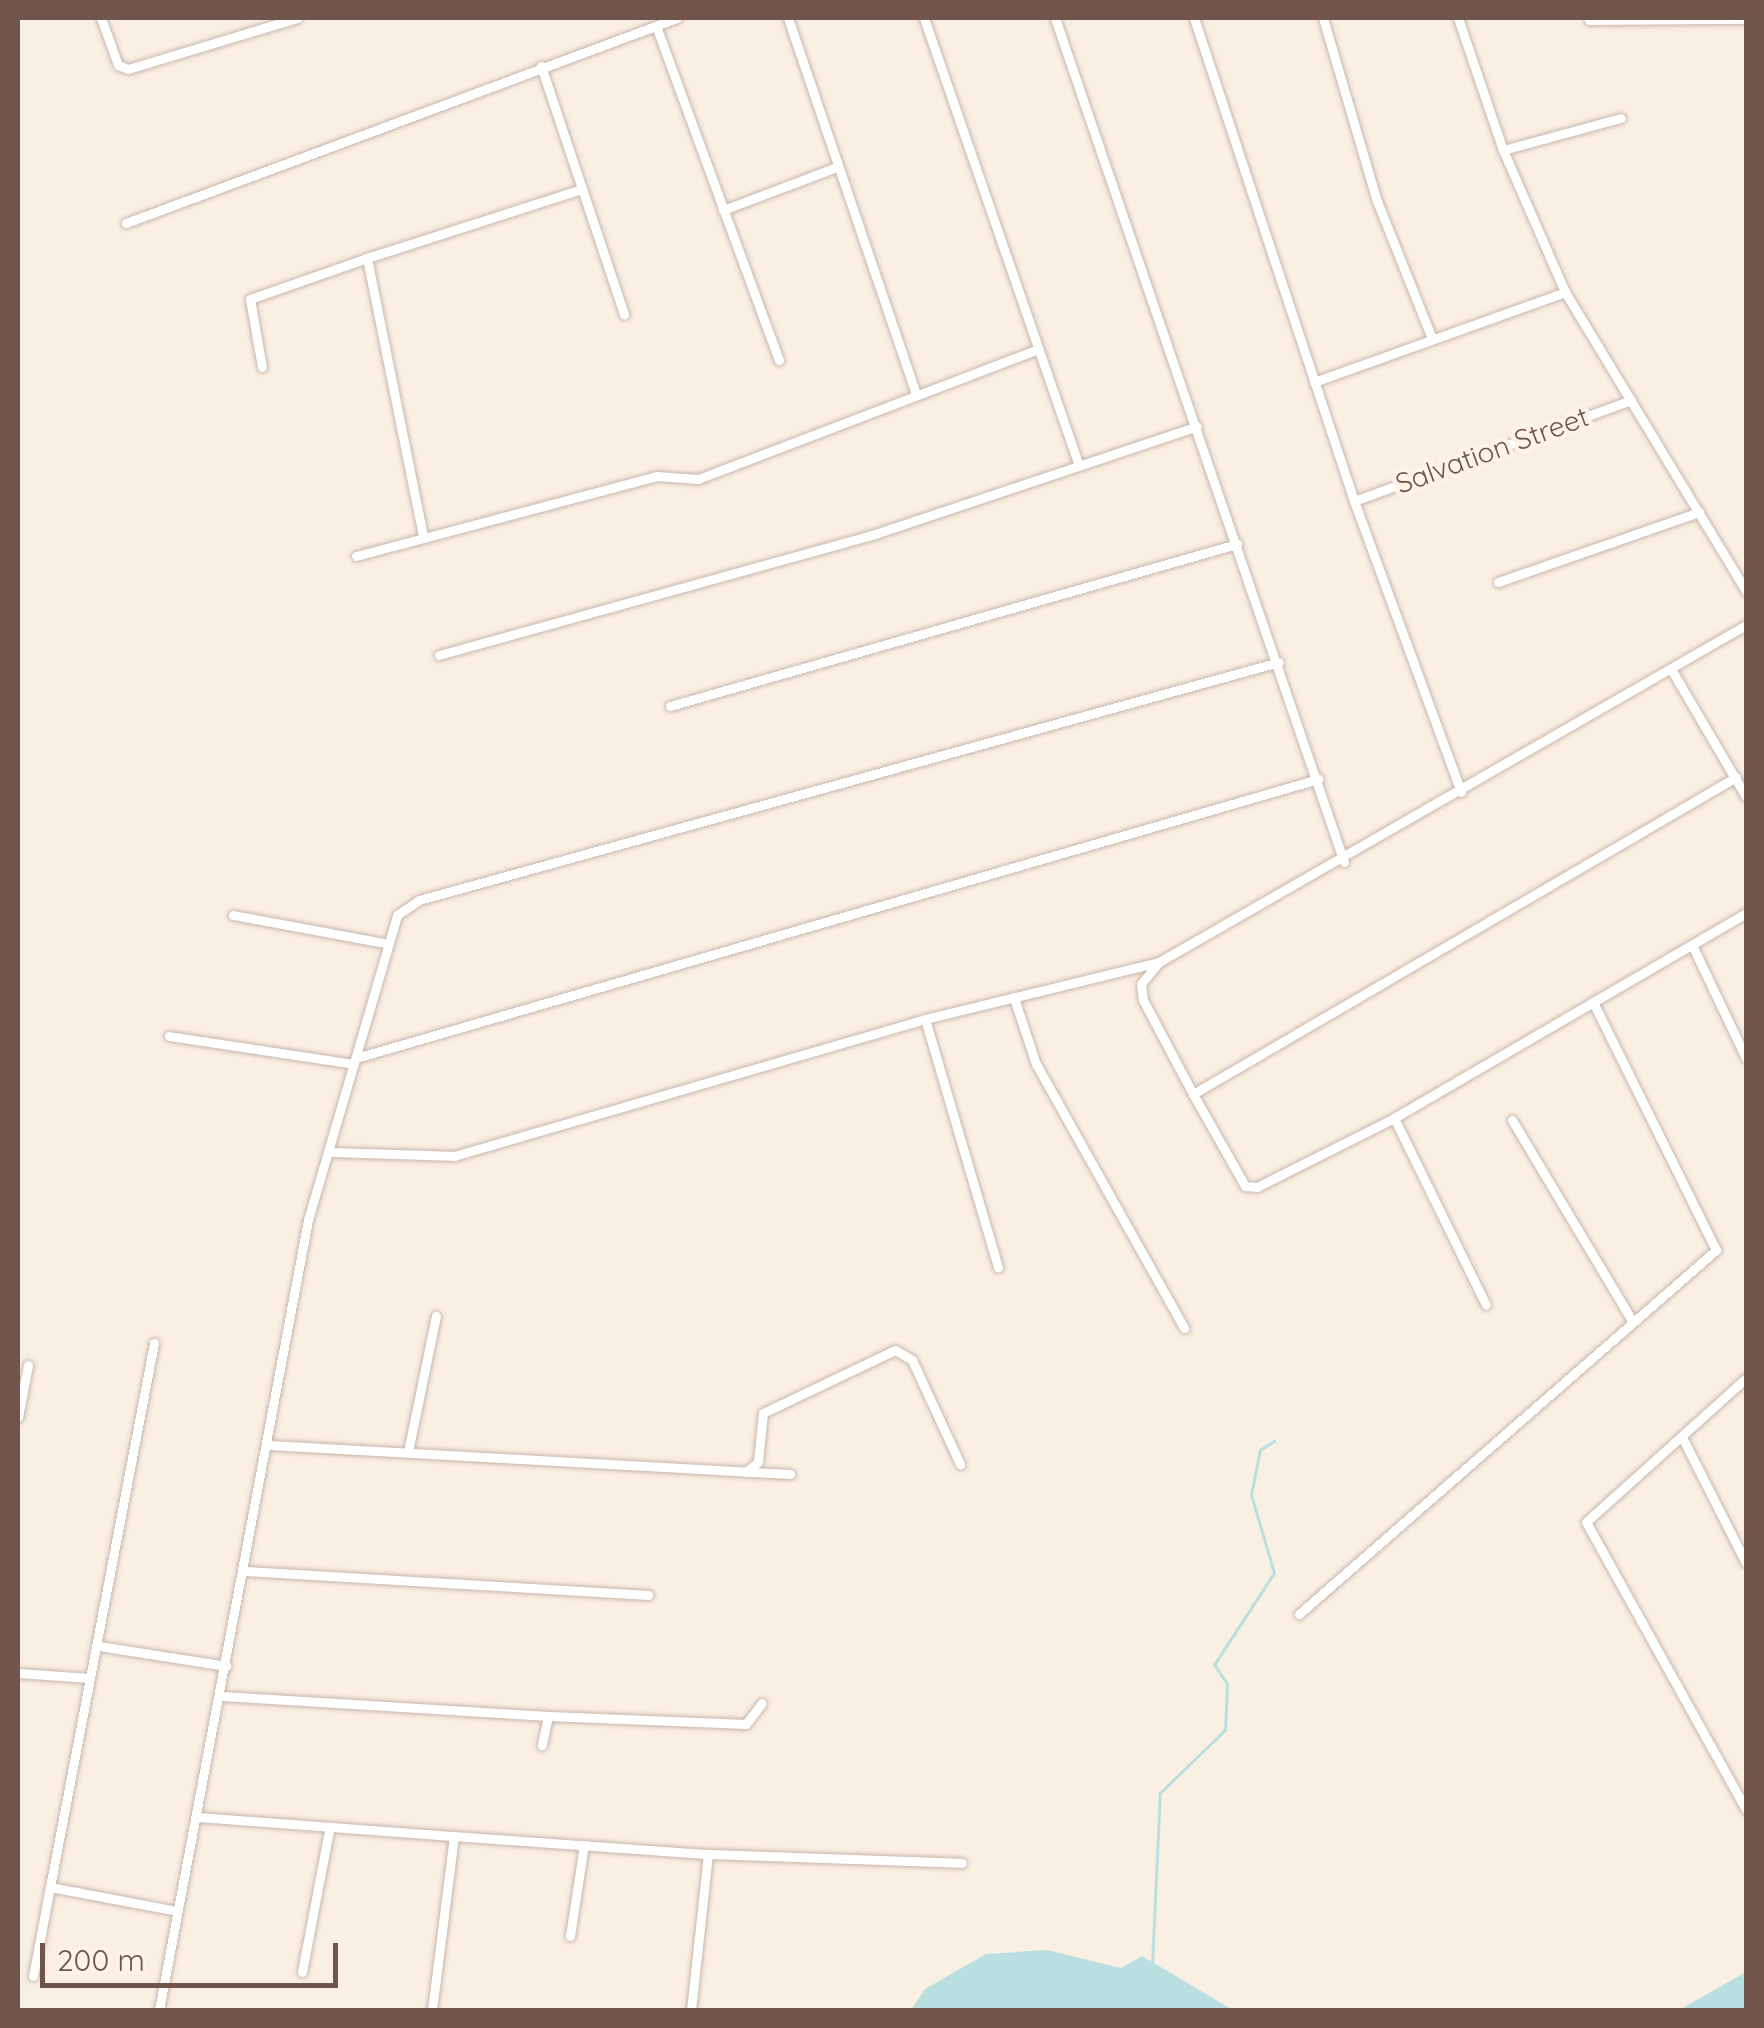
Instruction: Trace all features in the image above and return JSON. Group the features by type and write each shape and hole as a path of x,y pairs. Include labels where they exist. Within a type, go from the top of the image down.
{"street":[{"path":"102,18 114,58 128,69 297,18"},
{"path":"126,224 677,18"},
{"path":"788,18 916,392"},
{"path":"924,18 1077,462"},
{"path":"1055,18 1279,662 1344,862"},
{"path":"1194,18 1354,501 1460,792"},
{"path":"1323,18 1377,201 1431,336"},
{"path":"1458,18 1502,150 1565,292 1746,592"},
{"path":"1589,20 1746,19"},
{"path":"656,26 779,360"},
{"path":"541,66 624,314"},
{"path":"1502,150 1622,118"},
{"path":"723,210 837,167"},
{"path":"262,367 250,299 582,189"},
{"path":"366,258 423,536"},
{"path":"1314,382 1431,336 1565,292"},
{"path":"356,556 657,476 698,478 916,392 1038,349"},
{"name":"Salvation Street","path":"1354,501 1631,400"},
{"path":"439,655 878,533 1077,462 1197,426"},
{"path":"1498,582 1699,512"},
{"path":"670,706 1237,544"},
{"path":"328,1152 454,1156 924,1019 1159,962 1344,862 1746,625"},
{"path":"159,2010 328,1152 384,943 406,904 1279,662"},
{"path":"1671,669 1746,797"},
{"path":"1193,1094 1736,777"},
{"path":"168,1036 355,1061 1318,778"},
{"path":"1159,962 1141,984 1143,1000 1245,1186 1258,1187 1394,1118 1746,914"},
{"path":"233,916 384,943"},
{"path":"1692,944 1746,1058"},
{"path":"1014,998 1036,1064 1184,1328"},
{"path":"1300,1614 1633,1322 1715,1243 1593,1002"},
{"path":"924,1019 998,1267"},
{"path":"1394,1118 1486,1305"},
{"path":"1512,1120 1633,1322"},
{"path":"408,1452 436,1316"},
{"path":"33,1976 154,1343"},
{"path":"746,1472 758,1462 763,1414 895,1350 912,1360 960,1464"},
{"path":"18,1417 28,1365"},
{"path":"1746,1378 1586,1522 1746,1810"},
{"path":"1682,1436 1746,1563"},
{"path":"269,1445 790,1474"},
{"path":"246,1570 648,1594"},
{"path":"98,1646 226,1666"},
{"path":"18,1673 90,1678"},
{"path":"222,1696 746,1724 762,1703"},
{"path":"542,1745 548,1716"},
{"path":"199,1817 329,1830 708,1854 962,1863"},
{"path":"302,1972 329,1830"},
{"path":"432,2010 454,1836"},
{"path":"570,1936 584,1844"},
{"path":"691,2010 708,1854"},
{"path":"50,1886 178,1910"}],"water":[{"path":"1047,1950 1121,1968 1142,1956 1233,2010 911,2010 925,1989 986,1954"},
{"path":"1746,1972 1746,2010 1679,2010"}],"waterway":[{"path":"1152,1966 1160,1793 1225,1730 1227,1684 1214,1665 1274,1573 1251,1495 1260,1450 1274,1441"}]}
